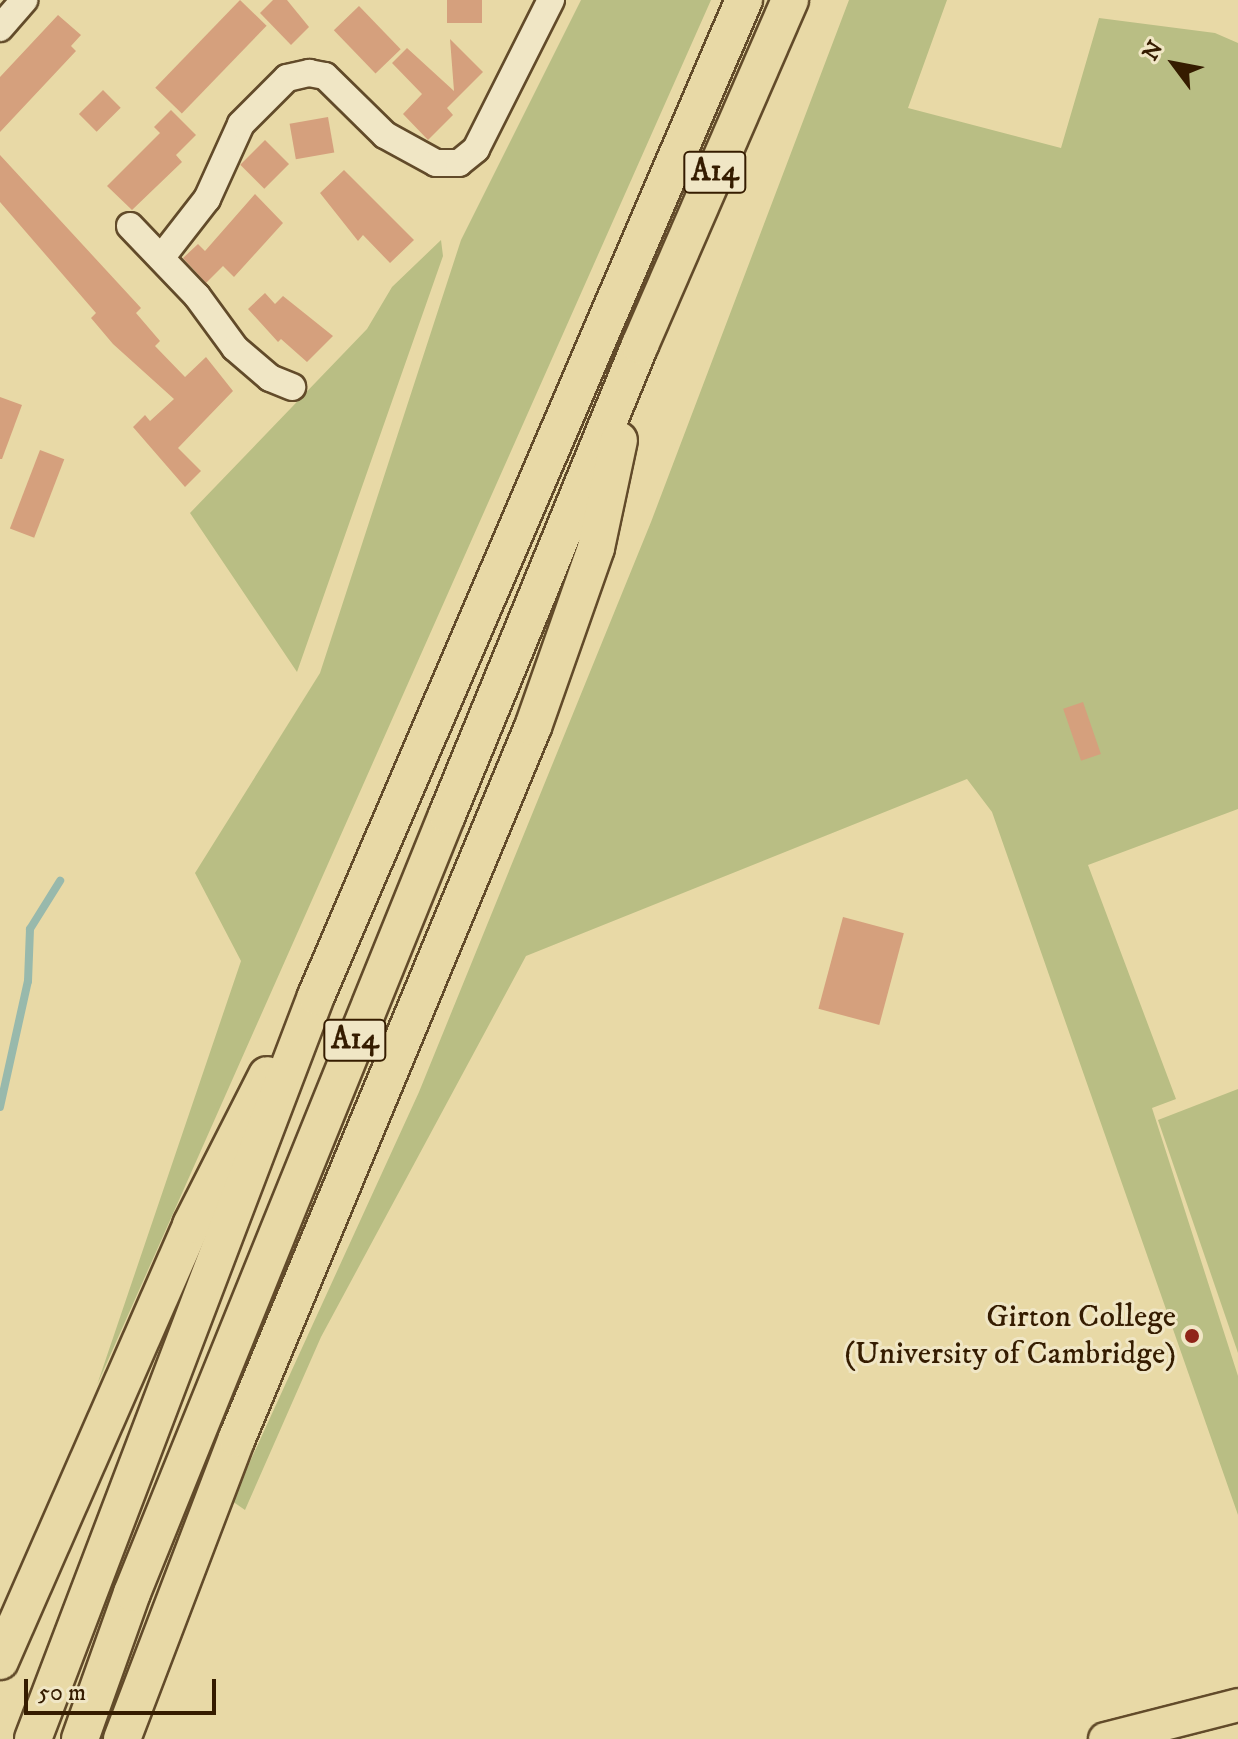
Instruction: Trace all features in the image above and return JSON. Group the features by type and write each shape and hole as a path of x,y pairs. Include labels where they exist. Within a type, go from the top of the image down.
{"highway":[{"name":"A14","path":"33,1739 316,996 744,0"},
{"name":"A14","path":"80,1739 144,1563 640,345 790,0"},
{"path":"122,1739 237,1438 533,727 596,548 640,345"},
{"name":"A14","path":"0,1661 203,1198 248,1105 316,996"}],"main road":[{"path":"1105,1739 1238,1705"}],"street":[{"path":"0,28 24,0"},
{"path":"161,258 207,199 241,124 287,78 309,73 325,76 385,135 436,163 459,163 476,149 551,0"},
{"path":"130,226 161,258 235,348 270,378 292,387"}],"green space":[{"path":"581,0 711,0 97,1385 241,961 195,873 320,673 461,240"},
{"path":"849,0 947,0 908,108 1061,148 1099,18 1215,33 1238,43 1238,809 1088,865 1176,1099 1152,1108 1238,1376 1238,1515 992,812 967,779 526,956 321,1337 245,1510 232,1501 419,1092 651,522"},
{"path":"441,240 443,256 297,672 190,513 367,329 392,287"},
{"path":"1238,1089 1238,1353 1158,1120"}],"building":[{"path":"240,0 267,26 182,113 155,88"},
{"path":"273,0 287,0 309,27 291,45 260,13"},
{"path":"447,0 482,0 482,23 447,23"},
{"path":"359,6 401,49 376,73 334,30"},
{"path":"58,15 81,35 71,46 76,51 0,132 0,77"},
{"path":"450,39 483,72 447,108 453,115 428,140 403,114 422,94 392,63 407,48 454,91"},
{"path":"103,90 121,108 97,132 79,114"},
{"path":"171,110 196,135 176,155 182,162 132,210 107,186 160,133 154,127"},
{"path":"328,117 334,152 296,159 290,124"},
{"path":"265,140 289,164 264,189 240,165"},
{"path":"0,155 141,308 136,313 160,341 155,346 185,377 206,357 233,391 178,448 201,471 185,487 133,427 145,415 150,421 174,399 113,344 91,318 96,313 0,202"},
{"path":"344,170 414,240 390,263 363,235 358,241 320,193"},
{"path":"255,194 283,223 234,277 223,266 206,283 183,258 198,244 205,251"},
{"path":"265,293 275,304 283,296 333,336 307,362 281,339 278,342 248,309"},
{"path":"0,397 22,405 2,459 0,459"},
{"path":"40,450 64,459 34,538 10,528"},
{"path":"1083,702 1101,754 1081,761 1063,709"},
{"path":"843,917 904,933 879,1025 818,1009"}],"waterway":[{"path":"0,1107 28,981 30,929 60,881"}],"place":[{"name":"Girton College (University of Cambridge)","path":"1192,1336"}]}
